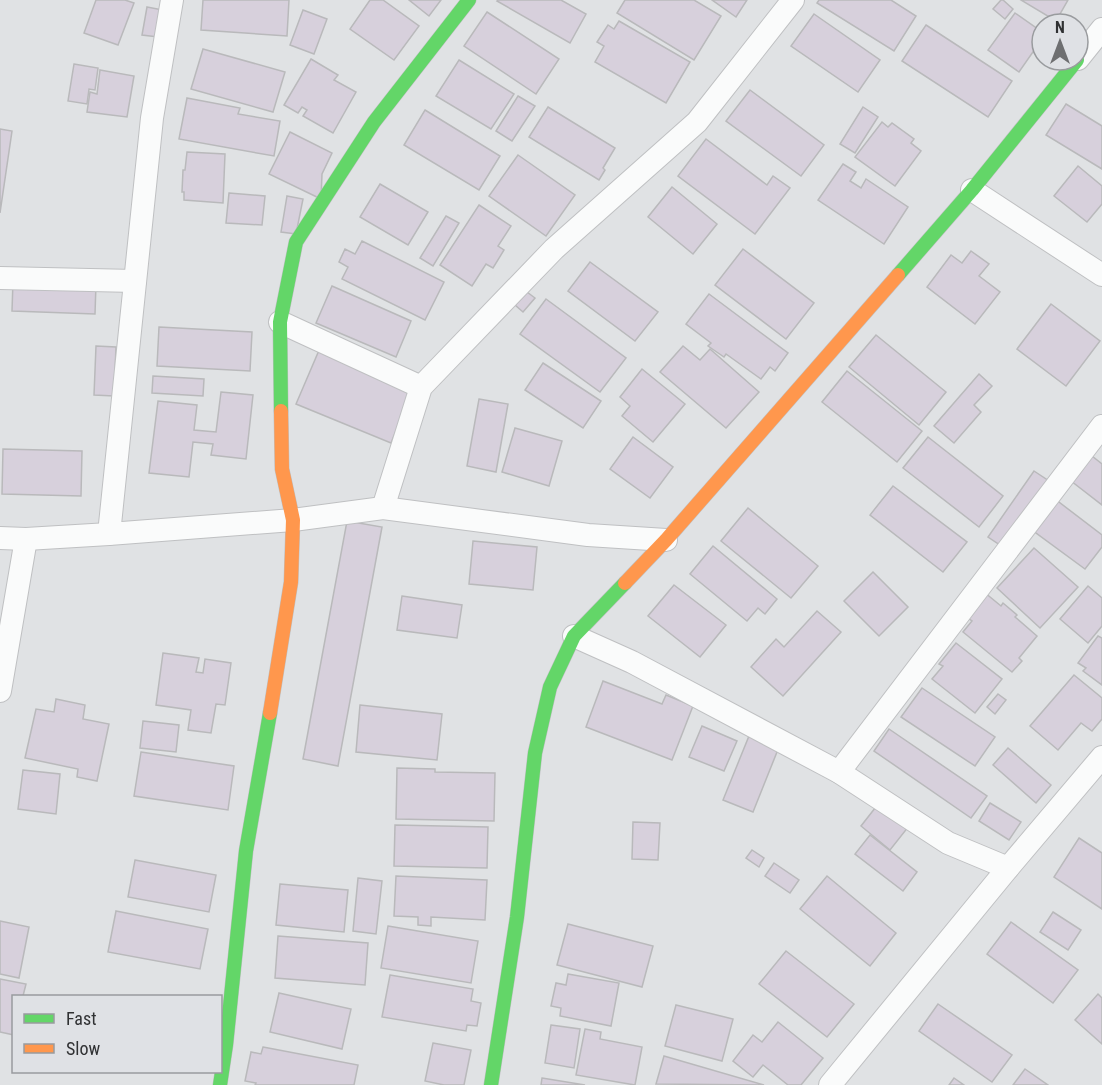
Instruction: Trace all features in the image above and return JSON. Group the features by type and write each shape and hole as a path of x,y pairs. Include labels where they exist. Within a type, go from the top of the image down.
{"street":[{"path":"109,534 152,118 172,0"},
{"path":"222,1072 246,851 291,582 293,520 282,469 280,322 296,242 374,122 469,0"},
{"path":"383,508 421,387 554,249 697,122 794,0"},
{"path":"1090,44 1102,29"},
{"path":"492,1085 517,917 535,753 550,687 574,636 666,540 972,190 1068,72"},
{"path":"972,190 1102,275"},
{"path":"0,278 135,281"},
{"path":"280,322 421,387"},
{"path":"839,772 1102,426"},
{"path":"0,538 26,539 109,534 293,520 383,508 588,535 666,540"},
{"path":"0,691 26,539"},
{"path":"574,636 632,662 839,772 948,843 1008,868"},
{"path":"830,1085 1102,757"}],"building":[{"path":"96,0 125,0 134,3 118,45 84,33"},
{"path":"203,0 289,0 287,36 201,30"},
{"path":"370,0 383,0 419,26 394,60 350,29"},
{"path":"409,0 441,0 429,16"},
{"path":"498,0 561,0 586,14 570,43"},
{"path":"625,0 694,0 721,16 694,60 617,13"},
{"path":"712,0 747,0 736,17"},
{"path":"819,0 891,0 916,16 894,51 817,3"},
{"path":"1001,0 1013,9 1005,19 993,9"},
{"path":"1021,0 1068,0 1061,12 1041,12"},
{"path":"147,7 163,10 158,37 142,35"},
{"path":"303,10 327,19 314,54 290,45"},
{"path":"487,12 559,59 536,94 464,46"},
{"path":"1015,13 1030,24 1030,56 1019,72 988,50"},
{"path":"814,14 880,60 858,92 791,46"},
{"path":"619,21 690,62 666,103 595,62 604,46 597,42 608,25 614,29"},
{"path":"926,25 1012,81 988,117 902,61"},
{"path":"203,49 285,72 273,112 191,89"},
{"path":"311,59 338,75 334,80 356,92 333,133 303,116 307,110 302,107 298,113 284,105"},
{"path":"459,60 514,94 491,129 436,96"},
{"path":"74,64 98,68 95,90 89,89 87,104 68,101"},
{"path":"100,70 134,76 127,117 87,112 90,92 97,94"},
{"path":"750,90 824,145 801,176 726,121"},
{"path":"518,96 535,106 512,141 496,131"},
{"path":"187,98 240,108 238,114 280,121 274,156 179,139"},
{"path":"1066,104 1102,126 1102,169 1046,135"},
{"path":"548,107 615,148 599,180 529,137"},
{"path":"863,107 878,117 855,153 840,144"},
{"path":"425,110 500,156 479,190 404,145"},
{"path":"882,122 888,127 892,123 914,139 911,143 921,151 895,186 855,157"},
{"path":"0,129 12,131 0,213"},
{"path":"290,132 332,153 322,174 321,199 269,174"},
{"path":"706,139 767,185 773,176 790,188 755,234 678,176"},
{"path":"187,152 225,154 223,203 184,200 183,170 185,170"},
{"path":"518,155 575,195 546,236 489,196"},
{"path":"843,164 856,172 850,181 861,188 866,179 908,207 884,244 818,200"},
{"path":"1078,166 1102,186 1102,204 1087,222 1054,196"},
{"path":"380,184 428,212 408,245 360,217"},
{"path":"672,187 717,224 693,254 648,217"},
{"path":"229,193 265,196 262,225 226,223"},
{"path":"287,196 303,199 296,234 281,232"},
{"path":"479,205 511,226 498,246 504,250 493,268 486,264 472,286 440,265"},
{"path":"446,216 459,223 433,266 420,258"},
{"path":"362,241 444,282 425,320 342,279 348,267 339,262 345,249 355,254"},
{"path":"743,249 814,303 786,339 715,285"},
{"path":"971,251 989,264 979,276 1000,292 975,324 927,287 951,255 962,263"},
{"path":"590,262 658,312 635,341 568,291"},
{"path":"13,281 96,284 95,314 12,311"},
{"path":"332,286 411,321 396,357 316,323"},
{"path":"527,292 535,298 523,312 515,305"},
{"path":"709,294 788,353 775,371 770,367 761,379 726,354 724,357 708,346 711,343 686,324"},
{"path":"546,299 626,358 600,392 520,334"},
{"path":"1051,304 1100,341 1066,386 1017,349"},
{"path":"159,327 252,332 250,371 157,366"},
{"path":"876,335 946,392 919,425 849,367"},
{"path":"96,346 116,347 114,396 94,395"},
{"path":"683,346 700,360 710,349 759,392 726,428 660,372"},
{"path":"320,348 414,387 391,443 296,404"},
{"path":"543,363 601,401 583,428 525,390"},
{"path":"642,369 685,404 653,442 622,416 630,406 620,397"},
{"path":"847,371 922,431 897,462 822,402"},
{"path":"979,374 992,386 974,405 981,412 954,443 934,426"},
{"path":"153,376 204,379 203,396 152,393"},
{"path":"221,392 253,395 246,459 211,455 213,444 193,442 189,477 149,473 158,401 197,405 194,430 216,432"},
{"path":"479,399 508,404 496,472 467,466"},
{"path":"515,428 562,441 549,486 502,472"},
{"path":"633,437 673,467 650,498 610,469"},
{"path":"928,437 1003,496 979,527 903,468"},
{"path":"3,449 82,451 81,496 2,494"},
{"path":"1092,456 1102,464 1102,505 1071,481"},
{"path":"1034,471 1049,481 1003,547 988,537"},
{"path":"893,486 967,542 943,572 870,515"},
{"path":"1055,499 1102,535 1102,547 1085,569 1032,530"},
{"path":"748,508 818,566 791,598 721,541"},
{"path":"347,521 382,527 338,766 303,759"},
{"path":"473,541 537,547 533,590 469,584"},
{"path":"713,546 777,599 765,614 758,608 747,621 690,574"},
{"path":"1034,548 1078,587 1040,628 997,588"},
{"path":"873,572 908,607 879,636 844,601"},
{"path":"674,585 726,625 700,657 648,616"},
{"path":"1088,586 1102,598 1102,626 1088,643 1060,619"},
{"path":"984,592 1001,606 1003,603 1037,636 1019,658 1022,661 1012,672 963,632 972,621 965,616"},
{"path":"402,596 462,605 457,638 397,630"},
{"path":"817,611 841,632 783,696 751,667 776,639 784,647"},
{"path":"1098,636 1102,638 1102,685 1083,671 1086,668 1078,663"},
{"path":"956,643 1002,679 975,713 932,679 943,666 939,664"},
{"path":"163,653 199,658 196,672 203,673 205,659 231,663 225,705 216,704 211,733 188,730 191,710 156,705"},
{"path":"1074,675 1102,698 1102,719 1092,731 1081,723 1058,750 1030,726"},
{"path":"603,681 662,704 666,695 693,706 672,760 586,727"},
{"path":"922,688 995,737 975,766 901,717"},
{"path":"998,694 1006,700 995,714 987,707"},
{"path":"56,699 85,705 83,719 109,724 97,781 77,777 78,769 25,758 36,709 54,712"},
{"path":"360,705 442,714 437,760 356,752"},
{"path":"143,721 179,725 176,752 140,748"},
{"path":"702,726 737,741 724,771 689,757"},
{"path":"889,729 987,796 971,818 874,751"},
{"path":"749,736 779,747 753,812 723,800"},
{"path":"1008,748 1051,785 1036,803 993,765"},
{"path":"141,752 234,766 228,810 134,796"},
{"path":"397,768 435,769 435,772 495,773 494,821 396,819"},
{"path":"23,770 60,774 56,814 18,809"},
{"path":"879,803 909,826 890,850 861,826"},
{"path":"990,803 1021,822 1009,840 979,821"},
{"path":"633,822 660,823 658,860 632,859"},
{"path":"395,825 488,827 487,868 394,866"},
{"path":"870,835 917,872 903,891 855,854"},
{"path":"1079,838 1102,853 1102,909 1054,877"},
{"path":"752,850 764,858 759,867 746,858"},
{"path":"135,860 216,875 209,912 128,897"},
{"path":"774,863 799,880 790,893 765,876"},
{"path":"396,876 487,880 485,920 431,917 431,926 418,925 418,917 394,916"},
{"path":"827,876 896,933 870,966 800,909"},
{"path":"358,878 382,881 376,934 353,931"},
{"path":"280,884 348,890 344,932 276,925"},
{"path":"116,911 208,929 200,969 108,952"},
{"path":"1053,912 1081,930 1068,950 1040,932"},
{"path":"0,921 29,927 19,978 0,974"},
{"path":"1011,922 1078,970 1053,1003 987,954"},
{"path":"568,924 653,946 642,987 557,965"},
{"path":"388,926 478,941 471,983 381,968"},
{"path":"278,936 368,943 365,985 275,978"},
{"path":"786,951 854,1004 827,1037 759,984"},
{"path":"568,974 619,983 611,1026 560,1016 561,1008 551,1006 556,983 566,985"},
{"path":"390,975 473,989 471,1001 481,1003 477,1026 467,1025 466,1031 382,1017"},
{"path":"0,979 26,984 23,995 12,995 12,1035 0,1032"},
{"path":"279,993 351,1009 342,1049 270,1032"},
{"path":"1098,994 1102,998 1102,1044 1075,1020"},
{"path":"938,1004 1012,1055 992,1082 919,1031"},
{"path":"676,1005 733,1019 722,1061 665,1046"},
{"path":"778,1022 823,1058 801,1085 788,1085 763,1065 753,1077 733,1061 753,1035 762,1042"},
{"path":"551,1025 580,1029 574,1068 545,1063"},
{"path":"585,1029 601,1032 600,1039 642,1047 635,1085 576,1075"},
{"path":"433,1043 471,1050 464,1085 444,1085 425,1081"},
{"path":"263,1047 358,1065 354,1085 255,1085 256,1083 245,1081 251,1052 261,1054"},
{"path":"664,1056 764,1085 656,1084"},
{"path":"1025,1069 1048,1085 1013,1085"},
{"path":"542,1078 585,1085 541,1085"},
{"path":"954,1078 964,1085 949,1085"}],"traffic: fast":[{"path":"281,411 280,322 296,242 374,122 469,0"},
{"path":"898,275 972,190 1067,72"},
{"path":"491,1085 517,917 535,753 550,687 574,636 625,583"},
{"path":"222,1072 246,851 270,713"},
{"path":"220,1085 222,1073"}],"traffic: slow":[{"path":"625,583 666,540 898,275"},
{"path":"270,713 291,582 293,520 282,469 281,411"}]}
